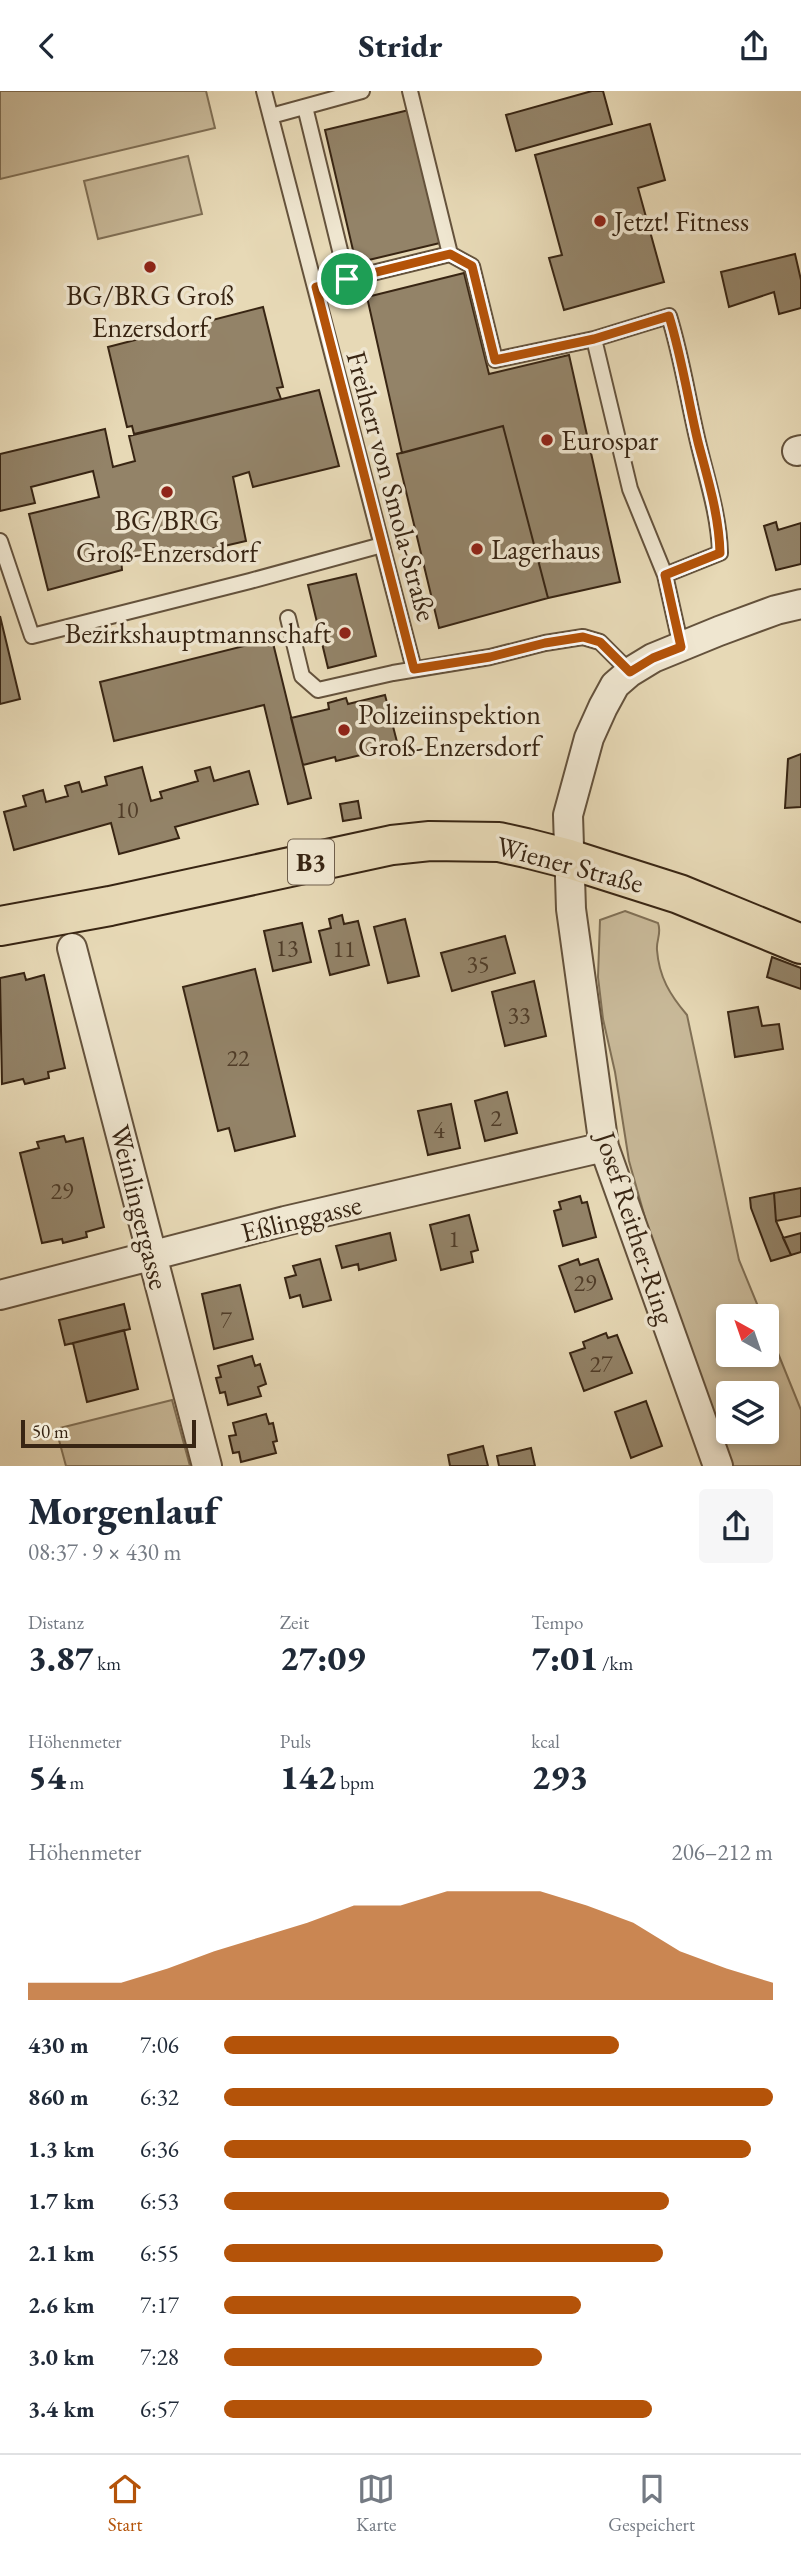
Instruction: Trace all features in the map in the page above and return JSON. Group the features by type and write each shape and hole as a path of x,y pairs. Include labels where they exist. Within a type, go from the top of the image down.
{"main road":[{"name":"Wiener Straße","path":"0,926 110,906 392,845 430,841 499,842 569,859 679,894 791,936"}],"street":[{"path":"630,672 653,658 776,610 801,604"},
{"name":"Josef Reither-Ring","path":"630,672 615,685 589,738 568,815 571,909 604,1147 718,1466"},
{"name":"Weinlingergasse","path":"72,948 207,1466"},
{"name":"Eßlinggasse","path":"0,1295 285,1221 604,1147"}],"lane":[{"name":"Freiherr von Smola-Straße","path":"264,91 414,669"},
{"path":"271,116 362,91"},
{"path":"410,91 450,254"},
{"path":"305,107 347,279"},
{"path":"316,287 450,254 472,266 495,360 594,339 669,316 719,522 720,553 665,575"},
{"path":"594,339 631,488 665,575 681,647"},
{"path":"0,541 32,636 382,545"},
{"path":"288,618 302,675 318,690 583,637 600,642 630,672"}],"shaded area":[{"path":"0,91 206,91 215,128 0,179"},
{"path":"188,156 202,214 98,239 84,181"},
{"path":"625,911 658,923 657,950 660,969 671,993 687,1015 739,1260 757,1304 716,1304 716,1367 779,1367 779,1356 801,1410 801,1466 729,1466 721,1444 779,1444 779,1381 716,1381 716,1430 664,1285 629,1161 598,977 600,920"},
{"path":"172,1400 190,1466 66,1466 56,1429"}],"building":[{"path":"592,91 603,91 612,124 516,151 506,115"},
{"path":"409,110 440,243 356,263 325,130"},
{"name":"Jetzt! Fitness","path":"650,124 665,180 638,188 664,282 564,310 549,258 562,255 535,155"},
{"path":"795,254 801,280 801,308 779,314 774,292 729,307 721,272"},
{"name":"Eurospar","path":"464,273 489,374 569,355 620,582 548,598 503,426 402,453 367,297"},
{"path":"263,307 283,387 277,388 281,399 134,434 132,426 127,427 108,347"},
{"name":"BG/BRG Groß-Enzersdorf","path":"319,390 339,466 253,487 249,472 233,477 246,541 172,558 167,548 121,558 122,570 48,590 29,514 99,497 93,471 31,487 35,503 0,511 0,454 105,429 113,467 135,461 129,436"},
{"name":"Lagerhaus","path":"503,426 548,598 439,628 397,454"},
{"path":"776,522 778,530 801,523 801,564 776,570 764,526"},
{"name":"Bezirkshauptmannschaft","path":"356,574 376,656 328,668 308,585"},
{"path":"0,616 20,699 0,704"},
{"path":"272,639 311,798 288,804 264,705 114,741 100,682"},
{"name":"Polizeiinspektion Groß-Enzersdorf","path":"385,695 397,742 368,749 369,753 336,761 335,757 303,765 291,718 329,709 328,703 346,698 348,704"},
{"path":"801,754 801,807 785,808 788,759"},
{"path":"142,767 151,801 162,798 160,792 198,781 195,771 210,767 214,781 249,771 258,804 175,827 179,838 119,854 111,823 14,850 4,812 26,806 23,796 43,790 46,802 68,796 65,786 79,782 82,792 107,785 105,777"},
{"path":"358,801 361,818 343,821 340,804"},
{"path":"342,915 344,924 358,921 369,965 330,975 319,931 331,928 329,919"},
{"path":"405,919 419,976 388,983 374,927"},
{"path":"302,923 311,962 273,971 264,931"},
{"path":"505,936 515,973 452,991 441,953"},
{"path":"772,957 801,968 801,989 767,977"},
{"path":"255,969 295,1136 235,1151 229,1128 218,1131 183,987"},
{"path":"24,973 26,980 44,975 65,1068 48,1072 49,1078 25,1084 23,1079 2,1084 0,978"},
{"path":"534,981 546,1036 505,1046 492,992"},
{"path":"758,1007 762,1026 779,1024 783,1049 735,1057 728,1012"},
{"path":"507,1092 517,1133 485,1141 475,1101"},
{"path":"451,1104 460,1148 428,1155 418,1111"},
{"path":"64,1136 66,1142 83,1138 104,1227 86,1232 87,1237 63,1243 62,1239 42,1243 20,1153 39,1148 37,1142"},
{"path":"801,1188 801,1216 776,1221 774,1193"},
{"path":"774,1193 776,1221 791,1255 771,1261 751,1208 750,1198"},
{"path":"580,1196 582,1203 587,1202 596,1237 563,1246 554,1211 561,1209 559,1202"},
{"path":"469,1215 478,1250 471,1252 473,1262 441,1270 430,1225"},
{"path":"390,1233 396,1260 359,1270 358,1264 342,1268 336,1246"},
{"path":"801,1233 801,1252 791,1255 783,1238"},
{"path":"320,1259 331,1300 303,1307 300,1295 290,1298 285,1278 296,1275 293,1266"},
{"path":"578,1259 580,1265 598,1259 612,1299 575,1312 559,1266"},
{"path":"240,1285 253,1339 214,1349 202,1294"},
{"path":"124,1304 130,1329 65,1345 59,1320"},
{"path":"124,1330 138,1389 87,1402 73,1343"},
{"path":"606,1333 608,1338 617,1335 632,1373 584,1391 570,1353 585,1348 583,1342"},
{"path":"252,1356 255,1366 260,1364 266,1384 258,1387 261,1396 228,1405 225,1392 220,1393 216,1378 221,1377 218,1366"},
{"path":"646,1401 662,1446 631,1458 615,1412"},
{"path":"266,1414 269,1424 273,1423 277,1441 273,1442 276,1453 241,1462 239,1452 233,1453 229,1436 236,1435 233,1423"},
{"path":"483,1446 488,1466 450,1466 448,1455"},
{"path":"531,1448 535,1466 499,1466 497,1456"}],"place":[{"name":"Jetzt! Fitness","path":"600,221"},
{"name":"BG/BRG Groß Enzersdorf","path":"150,267"},
{"name":"Eurospar","path":"547,440"},
{"name":"BG/BRG Groß-Enzersdorf","path":"167,492"},
{"name":"Lagerhaus","path":"477,549"},
{"name":"Bezirkshauptmannschaft","path":"345,633"},
{"name":"Polizeiinspektion Groß-Enzersdorf","path":"344,730"}],"route":[{"path":"450,254 472,266 495,360 594,339 669,316 719,522 720,553 665,575 681,647 653,658 630,672 600,642 583,637 545,643 490,657 414,669 316,287 347,279 450,254"}]}
